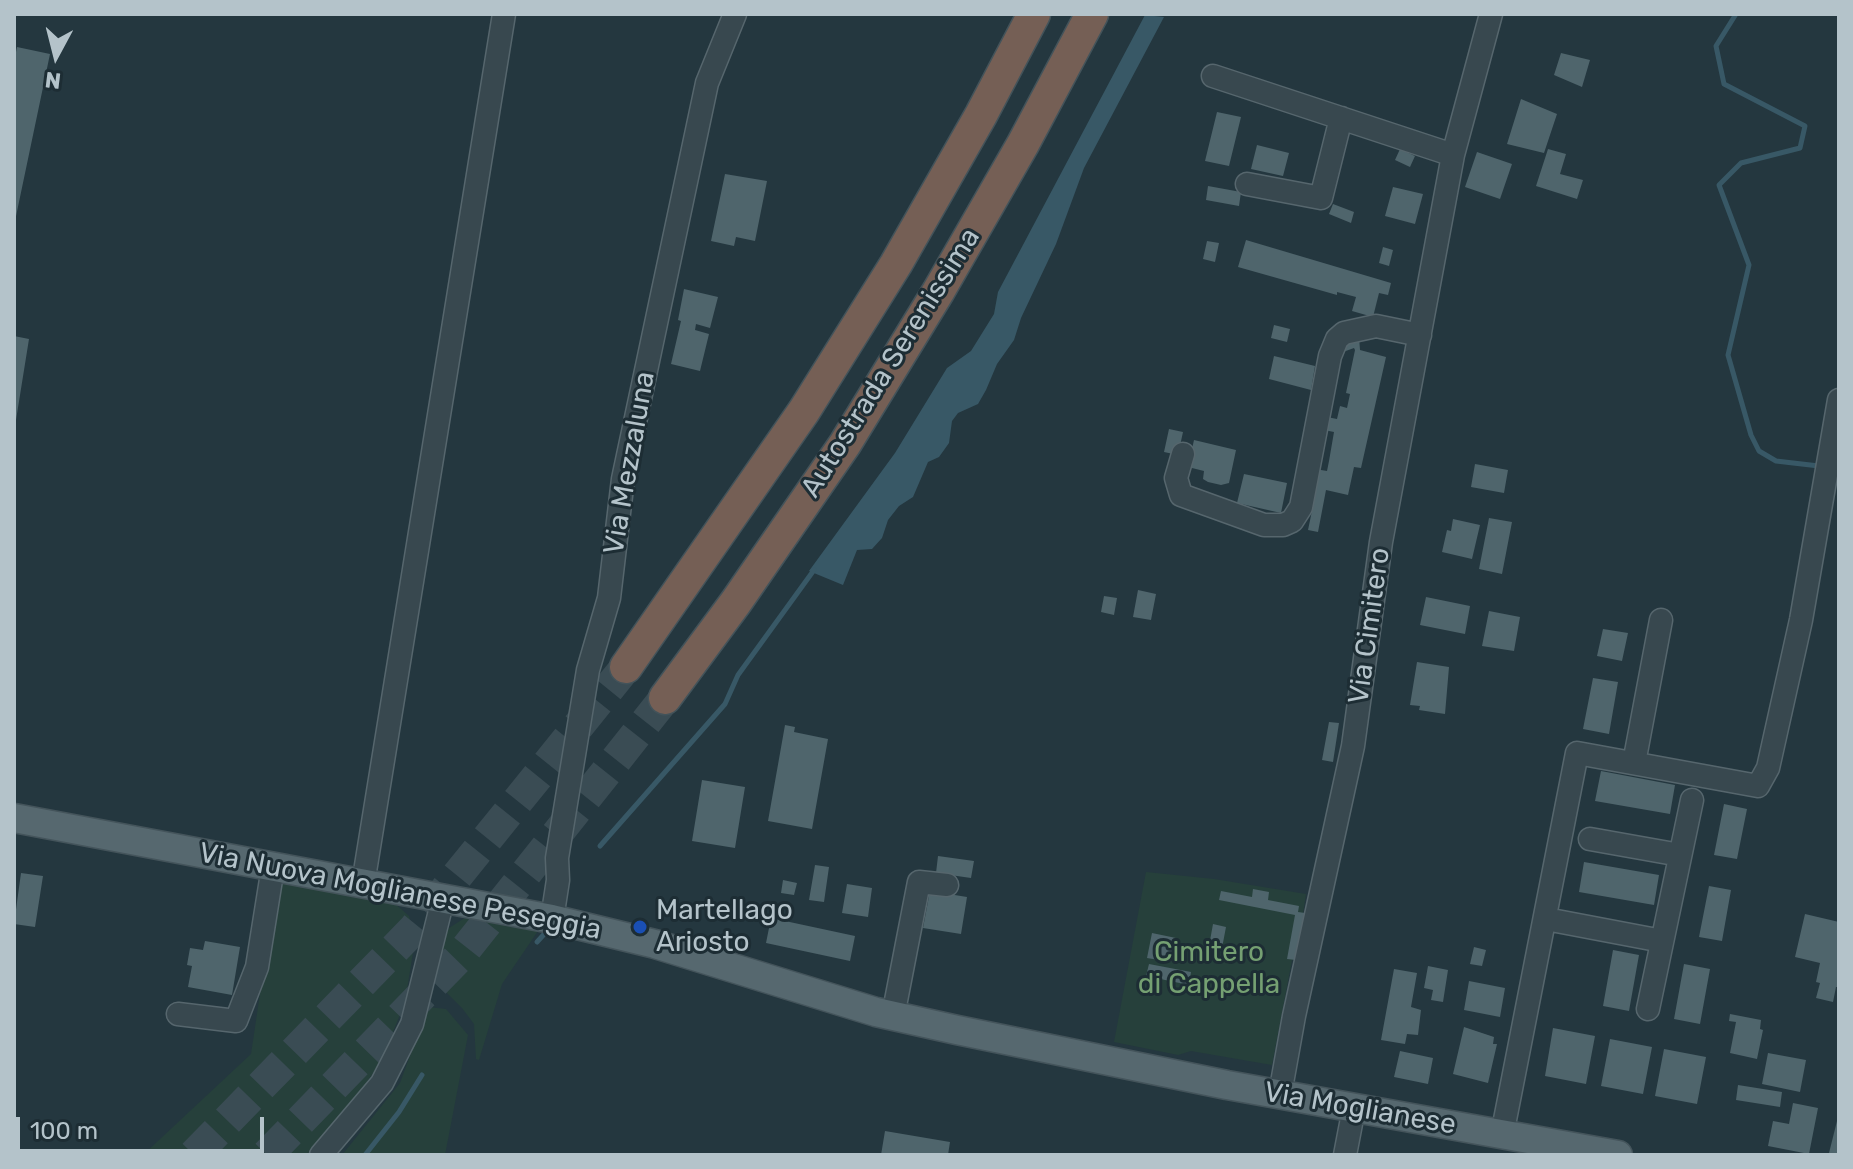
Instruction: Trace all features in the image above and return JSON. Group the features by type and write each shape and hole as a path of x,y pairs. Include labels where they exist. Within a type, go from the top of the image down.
{"highway":[{"name":"Autostrada Serenissima","path":"626,667 830,371 904,250 1034,14"},
{"name":"Autostrada Serenissima","path":"665,698 736,602 845,444 938,292 1023,144 1092,14"}],"main road":[{"name":"Via Nuova Moglianese Peseggia","path":"14,818 552,919 655,944 893,1016 1109,1060"},
{"name":"Via Moglianese","path":"1109,1060 1613,1155"}],"street":[{"path":"363,884 504,14"},
{"name":"Via Mezzaluna","path":"552,919 558,880 557,858 588,670 609,598 623,479 707,83 735,14"},
{"name":"Via Cimitero","path":"1280,1094 1353,746 1381,542 1453,155 1491,14"},
{"path":"1213,76 1453,155"},
{"path":"1247,184 1321,198 1341,118"},
{"path":"1183,454 1176,478 1181,495 1264,525 1283,525 1292,521 1301,507 1330,356 1337,339 1344,333 1376,326 1420,335"},
{"path":"1502,1135 1577,753 1758,786 1768,768 1801,620 1834,451 1839,400"},
{"path":"1634,763 1661,620"},
{"path":"1648,1009 1692,800"},
{"path":"1590,839 1680,855"},
{"path":"178,1014 236,1021 257,967 273,867"},
{"path":"893,1016 919,882 947,885"},
{"path":"321,1155 382,1083 412,1024 443,899"},
{"path":"1546,919 1662,941"},
{"path":"1345,1155 1354,1108"}],"green space":[{"name":"Cimitero di Cappella","path":"1146,872 1306,894 1296,960 1292,960 1272,1065 1191,1051 1178,1055 1114,1042"},
{"path":"277,880 393,902 409,916 415,940 405,1002 381,1062 343,1116 306,1155 143,1155 251,1054"},
{"path":"478,915 540,928 502,984 479,1060 476,1059 474,1024 433,979 439,948 449,928 463,919"},
{"path":"428,1007 446,1009 468,1035 445,1155 342,1155 400,1083"}],"water":[{"path":"1145,15 1164,17 1084,168 1056,244 1021,318 1014,340 997,364 978,404 958,413 952,421 949,443 939,457 928,462 913,497 899,506 888,520 882,538 872,549 857,550 843,585 809,571 895,453 947,368 971,351 994,314 998,292"}],"building":[{"path":"17,47 50,54 15,221 14,62"},
{"path":"1561,53 1590,60 1582,87 1554,75"},
{"path":"1521,99 1557,114 1544,153 1507,144"},
{"path":"1217,112 1241,117 1229,166 1205,161"},
{"path":"1257,145 1289,153 1283,176 1251,169"},
{"path":"1400,149 1415,156 1410,167 1395,160"},
{"path":"1548,149 1566,154 1560,174 1583,180 1577,199 1536,186"},
{"path":"1477,152 1512,164 1500,199 1465,187"},
{"path":"725,174 767,181 755,241 736,237 734,246 711,241"},
{"path":"1208,186 1241,192 1239,206 1206,200"},
{"path":"1393,187 1423,194 1415,224 1385,216"},
{"path":"1333,204 1354,212 1351,223 1329,214"},
{"path":"1246,240 1391,283 1388,295 1379,293 1373,317 1352,311 1356,297 1337,292 1337,295 1238,267"},
{"path":"1207,241 1219,243 1215,262 1203,259"},
{"path":"1383,247 1393,250 1389,266 1379,263"},
{"path":"684,289 718,297 710,328 696,324 695,330 709,334 700,371 671,364 681,321 678,320"},
{"path":"1274,325 1290,329 1287,342 1271,338"},
{"path":"14,336 29,339 16,420 14,420"},
{"path":"1359,337 1360,350 1386,357 1361,468 1354,467 1348,495 1326,490 1318,532 1308,530 1313,506 1308,505 1315,469 1327,471 1334,432 1324,430 1327,417 1337,419 1340,406 1347,408 1350,394 1346,393 1355,350 1343,352 1342,339"},
{"path":"1274,356 1315,366 1311,390 1269,379"},
{"path":"1169,429 1183,432 1178,455 1164,452"},
{"path":"1194,440 1236,450 1229,483 1208,482 1203,479 1204,471 1188,467"},
{"path":"1475,464 1508,470 1504,493 1471,487"},
{"path":"1244,474 1287,483 1281,513 1237,503"},
{"path":"1489,518 1512,522 1502,574 1479,569"},
{"path":"1453,519 1480,525 1472,559 1442,552"},
{"path":"1138,590 1156,594 1151,620 1133,617"},
{"path":"1104,596 1117,598 1114,615 1101,612"},
{"path":"1426,597 1470,606 1465,634 1420,625"},
{"path":"1489,611 1520,617 1514,651 1482,646"},
{"path":"1603,629 1628,633 1622,661 1597,656"},
{"path":"1417,662 1449,667 1445,714 1419,710 1420,706 1410,705"},
{"path":"1593,678 1618,682 1609,734 1583,729"},
{"path":"1329,722 1339,723 1333,762 1322,760"},
{"path":"785,725 795,727 794,732 828,739 812,829 768,821"},
{"path":"1601,771 1675,785 1670,814 1595,801"},
{"path":"702,780 745,787 735,848 692,841"},
{"path":"1724,804 1747,809 1737,859 1714,855"},
{"path":"938,856 974,861 971,878 936,873"},
{"path":"1584,862 1659,875 1654,905 1579,892"},
{"path":"815,865 829,867 824,902 809,900"},
{"path":"21,873 43,876 35,927 14,924"},
{"path":"783,880 797,883 794,895 781,893"},
{"path":"847,884 872,888 868,917 842,913"},
{"path":"1709,886 1731,890 1722,941 1699,937"},
{"path":"1253,889 1269,892 1268,900 1299,906 1298,912 1305,913 1296,960 1287,959 1295,915 1219,900 1221,891 1252,897"},
{"path":"930,891 967,897 961,934 923,928"},
{"path":"1805,914 1839,922 1839,987 1836,987 1833,1002 1816,998 1820,963 1795,957"},
{"path":"771,918 855,936 850,961 766,943"},
{"path":"1213,924 1226,927 1222,948 1209,946"},
{"path":"1152,933 1176,938 1171,962 1147,958"},
{"path":"205,941 240,947 232,995 188,987 192,966 187,965 190,948 203,950"},
{"path":"1474,947 1486,950 1482,966 1470,964"},
{"path":"1613,950 1639,955 1629,1011 1603,1006"},
{"path":"1149,964 1191,972 1189,985 1146,976"},
{"path":"1684,964 1710,969 1700,1024 1674,1019"},
{"path":"1428,966 1448,970 1443,1002 1431,1000 1433,990 1424,988"},
{"path":"1394,969 1417,973 1411,1007 1421,1010 1418,1035 1407,1034 1405,1044 1381,1040"},
{"path":"1469,981 1505,988 1500,1017 1464,1010"},
{"path":"1730,1014 1761,1020 1760,1029 1763,1030 1757,1059 1730,1053 1736,1022 1729,1021"},
{"path":"1464,1027 1494,1037 1493,1044 1497,1044 1488,1083 1453,1074"},
{"path":"1553,1028 1595,1036 1586,1084 1545,1076"},
{"path":"1610,1039 1652,1047 1643,1094 1601,1086"},
{"path":"1664,1049 1706,1057 1697,1104 1655,1096"},
{"path":"1400,1051 1433,1058 1428,1084 1394,1077"},
{"path":"1768,1053 1806,1060 1800,1092 1762,1084"},
{"path":"1738,1085 1782,1092 1780,1107 1736,1100"},
{"path":"1793,1103 1818,1108 1809,1154 1768,1146 1773,1121 1789,1124"},
{"path":"1839,1117 1839,1155 1829,1153"},
{"path":"885,1131 950,1142 948,1155 881,1155"}],"waterway":[{"path":"1736,14 1716,46 1724,84 1805,126 1800,148 1741,163 1719,185 1749,265 1728,355 1751,435 1759,451 1776,461 1819,466"},
{"path":"600,846 725,704 738,675 814,570"},
{"path":"537,942 547,931"},
{"path":"365,1155 399,1112 422,1075"}],"tunnel":[{"path":"194,1155 414,929 626,667"},
{"path":"267,1155 461,955 665,698"}],"place":[{"name":"Martellago Ariosto","path":"640,927"}]}
